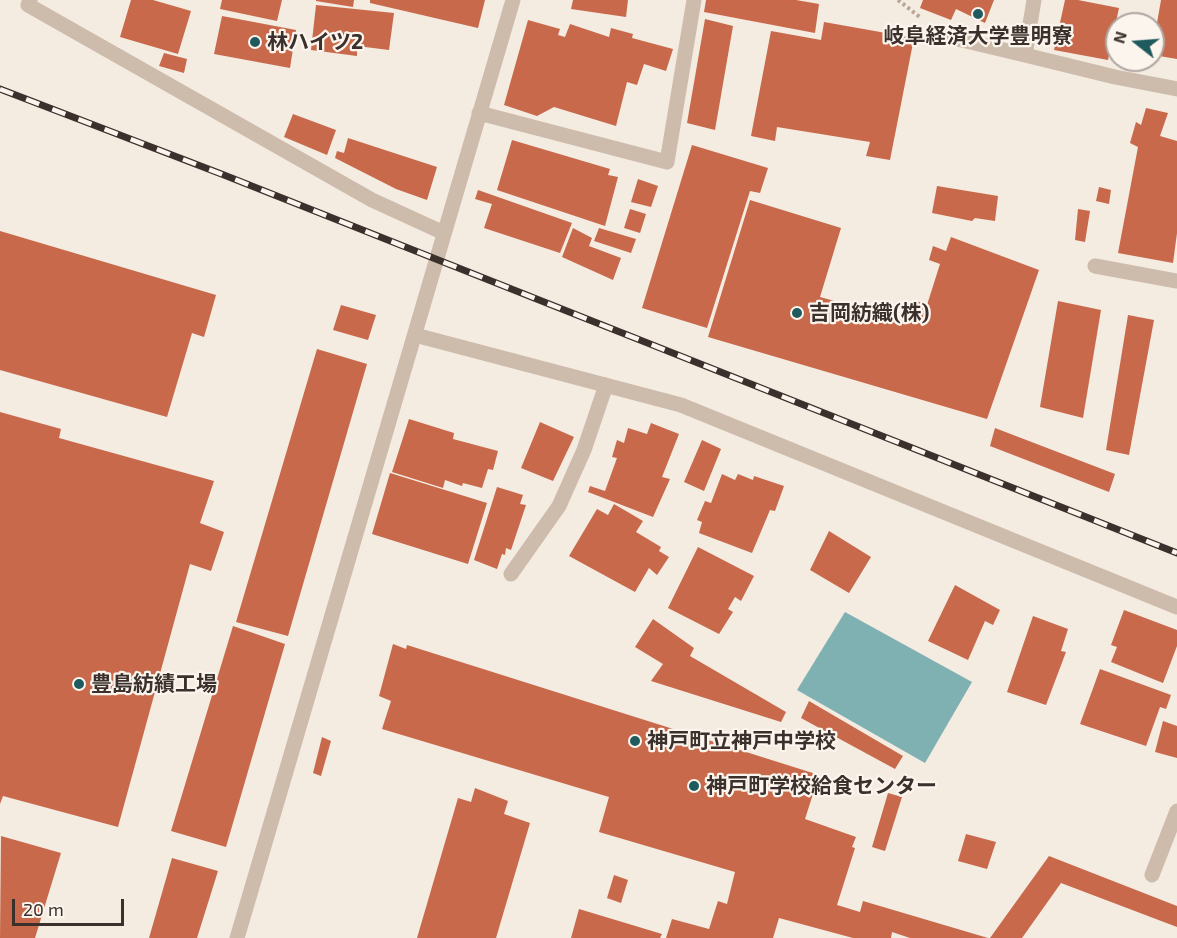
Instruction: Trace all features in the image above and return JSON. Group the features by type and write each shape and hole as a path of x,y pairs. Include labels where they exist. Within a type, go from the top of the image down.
{"street":[{"path":"30,0 28,5 372,200 444,233"},
{"path":"237,938 513,0"},
{"path":"479,113 667,162 694,0"},
{"path":"1024,55 1034,0"},
{"path":"941,35 1115,77 1177,89"},
{"path":"1095,266 1177,281"},
{"path":"414,334 681,405 1177,607"},
{"path":"511,574 559,506 584,450 606,385"},
{"path":"1152,874 1177,811"}],"water":[{"path":"845,612 972,682 925,763 797,690"}],"building":[{"path":"131,0 153,0 191,11 178,54 120,37"},
{"path":"222,0 282,0 277,21 220,9"},
{"path":"316,0 354,0 353,7"},
{"path":"370,0 485,0 478,28 370,3"},
{"path":"573,0 628,0 626,17 571,9"},
{"path":"706,0 796,0 819,4 815,33 704,12"},
{"name":"岐阜経済大学豊明寮","path":"923,0 994,0 985,23 956,9 951,20 920,8"},
{"path":"1065,0 1078,0 1119,8 1118,12 1105,12 1105,59 1054,50"},
{"path":"1161,0 1177,0 1177,59 1165,57 1165,12 1159,12"},
{"path":"316,5 394,13 389,50 357,46 357,56 311,50"},
{"name":"林ハイツ2","path":"222,16 296,30 290,68 214,54"},
{"path":"705,19 733,26 715,130 687,123"},
{"path":"528,20 560,29 558,35 565,37 570,24 609,37 611,28 633,34 632,38 673,49 666,71 644,64 637,85 627,82 616,126 554,107 537,116 504,105"},
{"path":"824,22 914,38 890,160 866,156 870,142 777,127 775,141 751,136 771,31 821,40"},
{"path":"164,53 187,59 184,73 159,66"},
{"path":"1146,108 1168,113 1160,136 1177,141 1177,233 1173,263 1118,253 1138,147 1130,143 1136,122 1141,125"},
{"path":"293,114 336,130 327,155 284,137"},
{"path":"348,138 437,167 427,200 396,189 335,158 337,151 344,153"},
{"path":"512,140 610,169 608,175 618,177 605,226 497,190"},
{"path":"692,145 768,168 760,193 750,191 707,328 642,308"},
{"path":"638,179 658,186 651,207 631,202"},
{"path":"937,186 998,196 995,221 975,218 972,221 932,213"},
{"path":"1099,187 1111,190 1109,204 1096,201"},
{"path":"478,190 572,223 560,253 484,228 492,204 475,199"},
{"name":"吉岡紡織(株)","path":"750,200 841,228 820,297 907,321 914,300 927,305 940,264 929,260 933,246 946,251 951,237 1039,270 987,419 708,337"},
{"path":"630,209 646,214 640,233 624,228"},
{"path":"1078,209 1090,211 1085,242 1075,240"},
{"path":"573,228 592,238 589,246 621,258 613,280 562,257"},
{"path":"599,228 636,239 631,253 594,241"},
{"path":"0,231 216,295 204,337 192,333 167,417 0,370"},
{"path":"1058,301 1101,310 1083,418 1040,407"},
{"path":"341,305 376,315 368,340 333,330"},
{"path":"1128,315 1154,320 1129,455 1106,450"},
{"path":"317,349 367,364 288,636 236,622"},
{"name":"豊島紡績工場","path":"0,412 61,429 59,438 214,481 200,523 224,532 211,571 190,564 118,827 3,796 0,804"},
{"path":"409,419 454,433 453,439 498,451 493,470 488,469 482,488 463,483 462,486 445,480 443,488 392,472"},
{"path":"540,422 574,437 553,481 521,468"},
{"path":"651,423 679,434 662,477 670,479 653,517 588,492 590,486 605,491 617,458 612,457 617,440 624,443 628,428 647,434"},
{"path":"995,428 1115,474 1109,492 990,446"},
{"path":"702,440 721,449 704,491 684,482"},
{"path":"390,473 487,503 468,564 372,534"},
{"path":"722,474 735,480 738,474 753,480 754,476 784,486 775,511 770,510 752,553 699,533 702,522 697,520 705,501 711,503"},
{"path":"497,487 523,495 520,504 526,505 511,550 506,548 505,555 502,554 497,569 474,560"},
{"path":"614,504 643,521 636,532 661,547 659,551 669,557 657,575 649,568 635,592 569,556 597,509 608,515"},
{"path":"829,531 871,557 849,593 810,570"},
{"path":"698,547 754,576 741,601 735,597 728,609 733,612 719,634 668,608"},
{"path":"955,585 1000,610 993,625 985,621 968,660 928,641"},
{"path":"1124,610 1177,630 1177,646 1163,683 1111,662 1117,647 1111,645"},
{"path":"1033,616 1068,629 1061,651 1066,652 1046,705 1007,692"},
{"path":"653,619 694,648 690,656 786,712 781,722 651,681 663,664 635,647"},
{"path":"233,626 285,644 226,847 171,831"},
{"name":"神戸町学校給食センター","path":"393,644 406,649 407,645 819,775 805,819 856,837 852,847 855,848 837,905 860,912 863,901 988,938 910,938 892,932 891,938 853,938 779,918 773,938 666,938 672,919 709,929 718,901 727,904 735,872 599,832 609,797 382,729 391,701 379,696"},
{"path":"1100,669 1171,695 1166,709 1160,707 1146,746 1080,724"},
{"path":"809,701 903,756 895,769 801,718"},
{"path":"1163,721 1177,726 1177,758 1155,752"},
{"path":"322,737 331,741 321,776 313,773"},
{"path":"475,788 508,801 504,814 530,823 496,938 417,938 458,798 471,802"},
{"path":"888,793 902,797 885,851 872,847"},
{"path":"966,834 996,842 987,869 958,861"},
{"path":"1,836 61,853 35,938 0,938"},
{"path":"1049,856 1177,906 1177,927 1061,883 1022,938 990,938"},
{"path":"172,858 218,871 197,938 149,938"},
{"path":"614,875 628,880 621,903 607,898"},
{"path":"579,909 662,934 660,938 571,938"}],"railway":[{"path":"0,89 224,175 1177,553"}],"place":[{"name":"岐阜経済大学豊明寮","path":"978,14"},
{"name":"林ハイツ2","path":"255,42"},
{"name":"吉岡紡織(株)","path":"797,313"},
{"name":"豊島紡績工場","path":"79,684"},
{"name":"神戸町立神戸中学校","path":"635,741"},
{"name":"神戸町学校給食センター","path":"694,786"}]}
